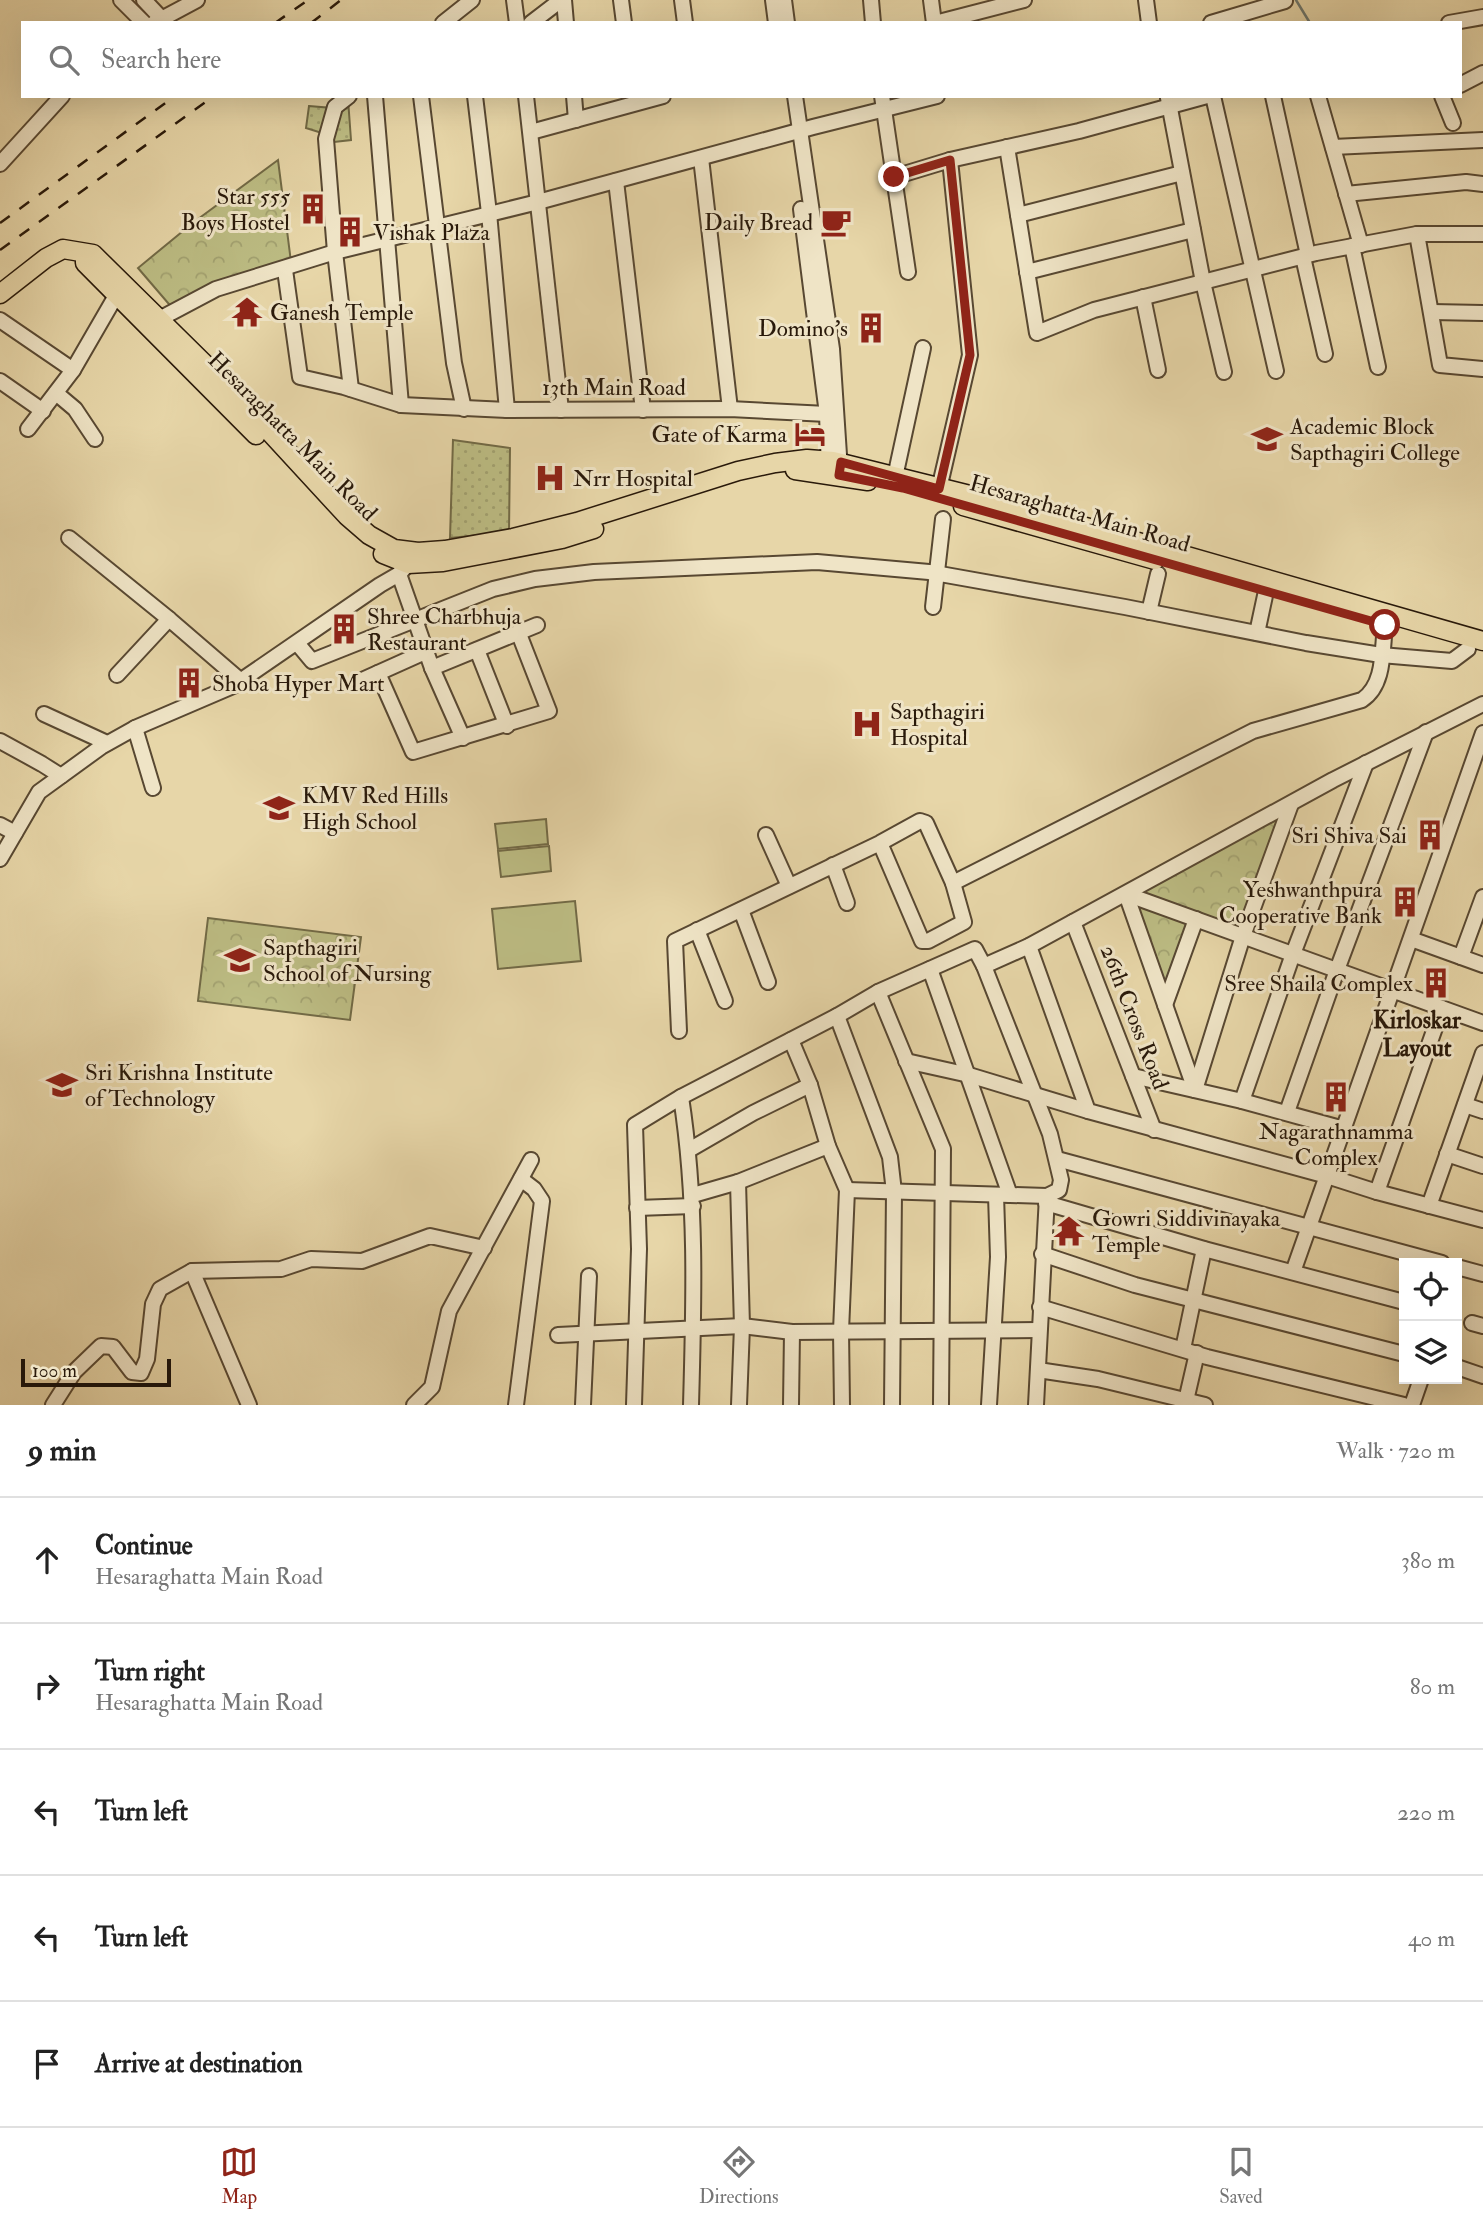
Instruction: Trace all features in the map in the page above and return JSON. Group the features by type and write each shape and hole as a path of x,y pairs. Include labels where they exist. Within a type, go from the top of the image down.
{"main road":[{"name":"Hesaraghatta Main Road","path":"0,294 46,258 63,249 93,254 120,288 154,322 230,389 347,516 402,560 578,522 738,471 807,459 1385,625 1476,645"},
{"name":"Hesaraghatta Main Road","path":"834,468 895,477 1014,507 1476,645"}],"street":[{"path":"121,0 142,21"},
{"path":"144,0 157,21 197,0"},
{"path":"514,0 517,21"},
{"path":"534,21 563,0 566,21"},
{"path":"621,0 624,21"},
{"path":"682,0 685,21"},
{"path":"773,0 776,21"},
{"path":"784,0 787,21"},
{"path":"871,0 873,21"},
{"path":"931,0 935,21"},
{"path":"941,21 987,5 1024,0"},
{"path":"1146,0 1149,21"},
{"path":"1218,21 1285,1"},
{"path":"446,21 468,3"},
{"path":"466,21 468,3"},
{"path":"1462,21 1483,18"},
{"path":"1462,84 1483,73"},
{"path":"0,164 60,98"},
{"path":"346,98 335,107 326,139 335,252 351,389"},
{"path":"375,98 401,405"},
{"path":"421,98 454,363 464,409"},
{"path":"475,98 507,410"},
{"path":"526,98 561,410"},
{"path":"573,98 576,120"},
{"path":"788,98 796,132 832,349 834,468"},
{"path":"795,98 796,132 834,468"},
{"path":"154,322 216,289 285,270 335,252 701,158 796,132 883,103 922,98"},
{"path":"894,177 950,160 1079,131 1169,101 1192,98"},
{"path":"1213,98 1276,371"},
{"path":"1273,98 1325,354"},
{"path":"1319,98 1346,194 1378,367"},
{"path":"1443,98 1452,122"},
{"path":"531,132 633,100"},
{"path":"1169,101 1203,282 1224,372"},
{"path":"883,103 908,272"},
{"path":"1333,148 1483,140"},
{"path":"1007,147 1037,332 1094,310 1306,256 1418,234 1483,234"},
{"path":"701,158 730,409"},
{"path":"939,489 970,355 950,160"},
{"path":"1018,215 1182,173"},
{"path":"616,181 643,410"},
{"path":"1346,194 1466,182 1483,184"},
{"path":"1027,272 1193,230"},
{"path":"1418,234 1440,365 1483,369"},
{"name":"13th Main Road","path":"285,270 300,377 401,405 507,410 730,409 828,414"},
{"path":"28,429 72,370 120,288"},
{"path":"1143,297 1157,370"},
{"path":"1432,312 1483,313"},
{"path":"0,320 72,370"},
{"path":"895,477 923,348"},
{"path":"0,381 43,411"},
{"path":"56,393 75,409 95,439"},
{"path":"933,607 943,519"},
{"path":"69,538 241,681"},
{"path":"0,859 39,792 107,743 241,681 380,585 402,560"},
{"path":"402,560 415,620 432,668 463,738"},
{"path":"297,643 312,661 494,589 535,579 594,572 817,562 937,573 1381,655 1452,661 1476,645"},
{"path":"1149,612 1158,574"},
{"path":"1256,633 1266,591"},
{"path":"117,675 169,619"},
{"path":"432,668 537,625"},
{"path":"953,884 1253,731 1362,700 1371,694 1378,682 1385,625"},
{"path":"378,673 413,752 507,726 549,711 519,634"},
{"path":"477,650 507,726"},
{"path":"358,682 426,651"},
{"path":"984,966 1029,946 1366,763 1483,704"},
{"path":"44,714 107,743"},
{"path":"135,728 153,788"},
{"path":"1287,1112 1426,732"},
{"path":"1293,1272 1482,740"},
{"path":"0,741 61,776"},
{"path":"1242,1101 1293,954 1366,763"},
{"path":"1195,1090 1243,936 1291,804"},
{"path":"679,1031 674,944 677,939 880,843 920,821 924,821 953,884 964,922 928,941 922,941 880,843"},
{"path":"0,825 15,832"},
{"path":"766,835 789,886"},
{"path":"833,865 846,903"},
{"path":"1126,894 1483,1023"},
{"path":"1126,894 1195,1090"},
{"path":"1461,957 1483,897"},
{"path":"741,910 768,982"},
{"path":"1165,1005 1196,919"},
{"name":"26th Cross Road","path":"1073,922 1154,1129"},
{"path":"697,930 725,1001"},
{"path":"1411,939 1483,965"},
{"path":"1029,946 1088,1111"},
{"path":"634,1405 637,1208 635,1125 681,1097 878,992 975,948 1050,1134 1061,1180 1059,1190 1046,1200 1036,1405"},
{"path":"930,969 969,1075 1003,1195 989,1405"},
{"path":"878,992 943,1149 942,1405"},
{"path":"1377,1192 1442,1008"},
{"path":"837,1016 890,1157 894,1192 892,1405"},
{"path":"791,1040 810,1085 828,1146 847,1190 841,1331 842,1405"},
{"path":"1429,1206 1483,1053"},
{"path":"906,1061 969,1075 1088,1111 1483,1220"},
{"path":"1133,1076 1287,1112 1344,1129"},
{"path":"689,1150 752,1113 810,1085"},
{"path":"681,1097 693,1201 691,1405"},
{"path":"1465,1105 1483,1111"},
{"path":"637,1208 693,1201 828,1146"},
{"path":"1447,1154 1483,1166"},
{"path":"1057,1159 1424,1258"},
{"path":"414,1405 432,1387 449,1311 531,1160"},
{"path":"516,1405 542,1201 534,1189 521,1179"},
{"path":"738,1182 742,1326 739,1405"},
{"path":"847,1190 1003,1195 1046,1200 1204,1249 1399,1301"},
{"path":"53,1405 75,1372 101,1346 113,1347 132,1373 141,1373 147,1359 153,1304 160,1289 192,1271 281,1269 311,1259 362,1261 430,1236 484,1248"},
{"path":"1185,1403 1195,1300 1204,1249"},
{"path":"1042,1254 1135,1285 1399,1353"},
{"path":"1462,1268 1483,1273"},
{"path":"192,1271 249,1405"},
{"path":"583,1405 589,1276"},
{"path":"1040,1307 1190,1351 1404,1405"},
{"path":"558,1335 742,1326 792,1332 1039,1330"},
{"path":"791,1405 792,1332"},
{"path":"1462,1369 1483,1376"},
{"path":"1038,1370 1098,1378 1185,1403 1205,1405"},
{"path":"1412,1405 1419,1384"}],"green space":[{"path":"348,99 351,140 334,142 328,139 336,108"},
{"path":"309,106 332,108 325,134 306,128"},
{"path":"278,160 291,262 174,310 138,268 194,222"},
{"path":"453,440 510,448 509,532 450,538"},
{"path":"1283,815 1239,931 1138,892"},
{"path":"546,819 548,844 498,849 495,824"},
{"path":"549,846 551,871 501,877 498,851"},
{"path":"575,901 581,961 498,969 492,909"},
{"path":"1134,903 1189,923 1165,994"},
{"path":"208,918 361,937 350,1020 198,1001"}],"waterway":[{"path":"1296,0 1309,21"}],"railway":[{"path":"278,21 308,0"},
{"path":"314,21 341,0"},
{"path":"0,223 172,98"},
{"path":"0,250 211,98"}],"place":[{"name":"Star 555 Boys Hostel","path":"313,209"},
{"name":"Daily Bread","path":"836,222"},
{"name":"Vishak Plaza","path":"350,232"},
{"name":"Ganesh Temple","path":"247,312"},
{"name":"Domino's","path":"871,328"},
{"name":"Gate of Karma","path":"810,434"},
{"name":"Academic Block Sapthagiri College","path":"1267,439"},
{"name":"Nrr Hospital","path":"550,478"},
{"name":"Shree Charbhuja Restaurant","path":"344,629"},
{"name":"Shoba Hyper Mart","path":"189,683"},
{"name":"Sapthagiri Hospital","path":"867,724"},
{"name":"KMV Red Hills High School","path":"279,808"},
{"name":"Sri Shiva Sai","path":"1430,835"},
{"name":"Yeshwanthpura Cooperative Bank","path":"1405,902"},
{"name":"Sapthagiri School of Nursing","path":"240,960"},
{"name":"Sree Shaila Complex","path":"1436,983"},
{"name":"Sri Krishna Institute of Technology","path":"62,1085"},
{"name":"Nagarathnamma Complex","path":"1336,1097"},
{"name":"Gowri Siddivinayaka Temple","path":"1069,1231"}],"district":[{"name":"Kirloskar Layout","path":"1417,1034"}],"route":[{"path":"894,177 950,160 970,355 939,489 841,462 839,475 903,488 1385,625"}]}
